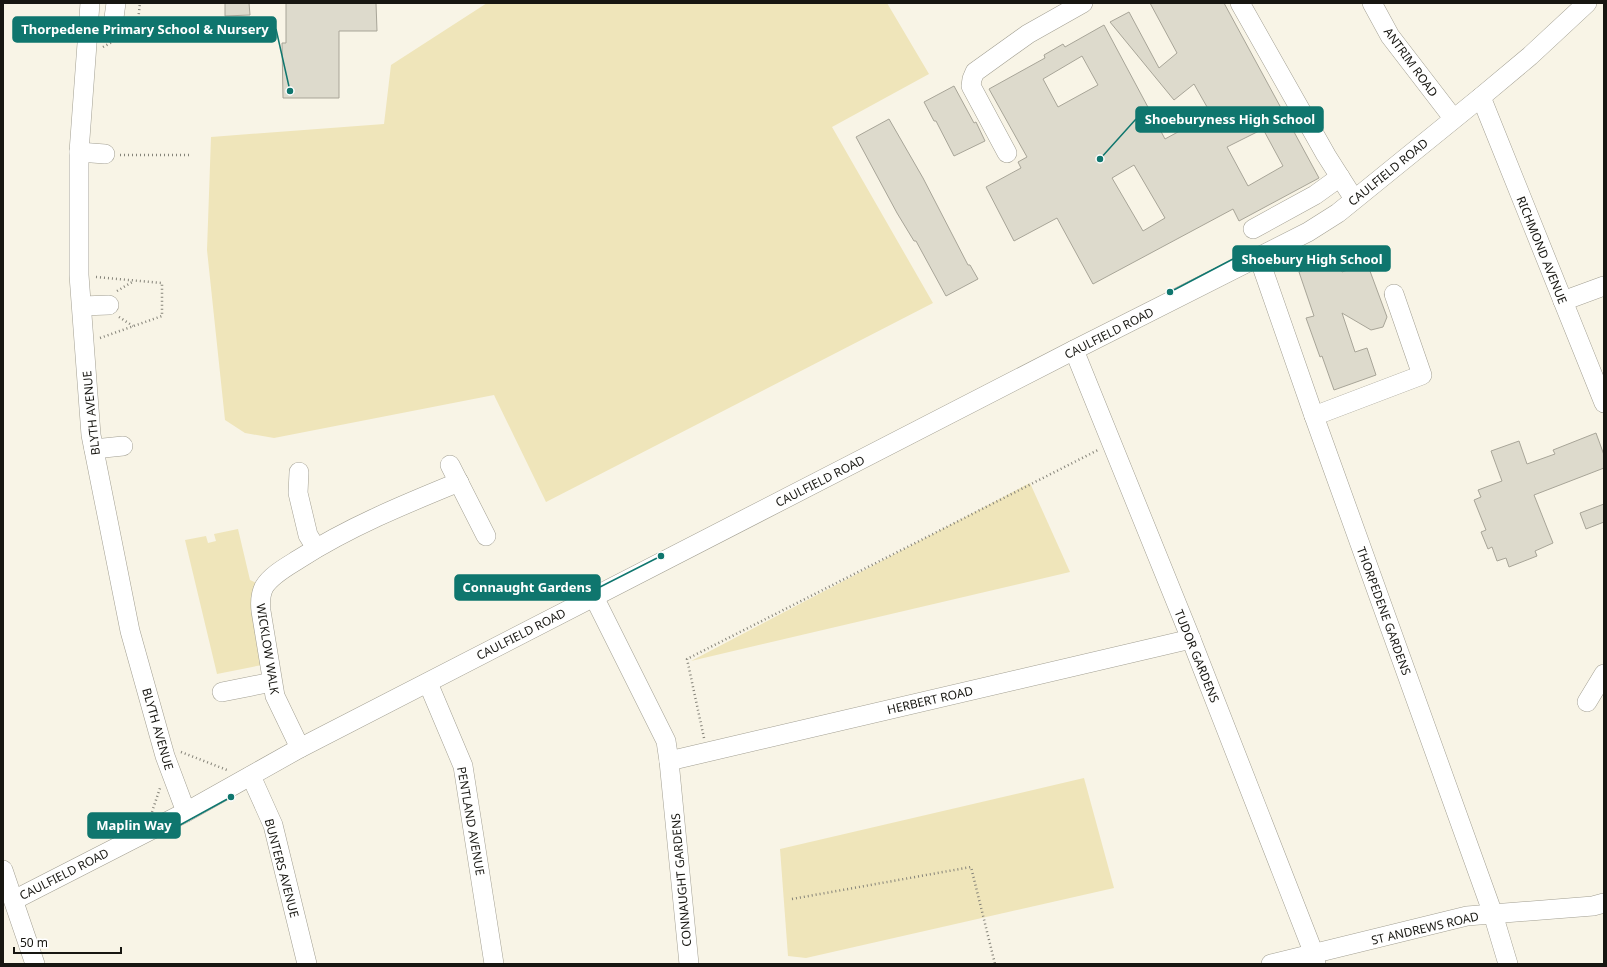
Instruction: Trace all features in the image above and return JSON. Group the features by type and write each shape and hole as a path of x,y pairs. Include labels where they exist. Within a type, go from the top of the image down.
{"street":[{"name":"BLYTH AVENUE","path":"90,3 79,152 79,276 91,435 130,630 165,756 186,812"},
{"path":"111,3 113,26"},
{"path":"1008,153 971,86 975,72 1028,34 1083,3"},
{"path":"1240,3 1340,178 1354,199"},
{"name":"ANTRIM ROAD","path":"1372,3 1390,36 1453,118"},
{"name":"CAULFIELD ROAD","path":"14,900 186,812 300,748 1074,350 1308,232 1338,213 1530,56 1587,3"},
{"name":"RICHMOND AVENUE","path":"1481,96 1604,403"},
{"path":"79,152 105,154"},
{"path":"1253,229 1315,195 1340,178"},
{"name":"THORPEDENE GARDENS","path":"1259,258 1492,914 1508,964"},
{"path":"1563,301 1604,286"},
{"path":"1314,416 1422,375 1394,294"},
{"path":"82,306 109,305"},
{"name":"TUDOR GARDENS","path":"1074,350 1190,639 1315,959"},
{"path":"94,449 123,446"},
{"path":"450,465 486,536"},
{"path":"299,472 294,493 308,535 316,548"},
{"name":"WICKLOW WALK","path":"300,748 277,702 272,682 260,597 264,586 286,567 316,548 414,500 459,482"},
{"name":"CONNAUGHT GARDENS","path":"594,597 666,741 689,964"},
{"name":"HERBERT ROAD","path":"669,761 1190,639"},
{"path":"1587,702 1604,674"},
{"path":"222,692 272,682"},
{"name":"PENTLAND AVENUE","path":"428,683 463,766 494,964"},
{"name":"BUNTERS AVENUE","path":"246,778 273,825 306,964"},
{"path":"3,870 35,964"},
{"name":"ST ANDREWS ROAD","path":"1271,964 1315,959 1467,916 1593,906 1604,903"}],"path":[{"path":"105,154 191,155"},
{"path":"79,276 162,283 162,316 85,343"},
{"path":"707,752 687,660 1112,443"},
{"path":"165,756 178,751 246,778"},
{"path":"154,828 150,816 163,780 172,777"},
{"path":"792,899 971,867 995,964"}],"shaded area":[{"path":"487,3 887,3 929,74 832,127 933,303 546,502 494,395 274,438 245,433 225,420 207,250 211,137 384,124 391,65"},
{"path":"1030,483 1070,572 691,661"},
{"path":"238,529 250,580 259,584 262,665 217,674 185,540 206,536 208,543 216,541 214,534"},
{"path":"1084,778 1114,888 806,958 788,956 780,849"}],"building":[{"path":"225,3 249,3 250,15 225,16"},
{"path":"286,3 376,3 377,31 339,31 339,98 283,98 282,43 286,43"},
{"path":"1150,3 1224,3 1319,178 1239,221 1233,209 1093,284 1057,218 1014,241 986,187 1021,168 1018,162 1027,157 989,89 1045,58 1044,55 1063,44 1065,47 1104,25 1165,139 1211,114 1194,84 1174,100 1110,22 1129,12 1159,68 1177,53","holes":["1082,56 1098,85 1058,107 1043,79","1263,129 1283,166 1248,186 1227,147","1134,165 1165,218 1143,231 1112,178"]},
{"path":"954,86 974,123 976,122 985,141 954,156 936,121 934,121 924,102"},
{"path":"889,119 923,178 968,265 970,265 978,279 946,296 916,241 914,241 897,213 856,137"},
{"path":"1319,257 1322,264 1337,259 1342,272 1367,263 1387,317 1383,327 1371,330 1342,313 1355,352 1367,348 1376,375 1334,390 1306,318 1314,316 1299,272 1308,268 1306,261"},
{"path":"1596,433 1604,455 1604,468 1534,495 1553,543 1535,551 1537,556 1509,567 1506,558 1497,561 1492,547 1488,549 1481,532 1486,530 1474,500 1481,497 1478,490 1502,481 1491,451 1519,441 1527,464 1555,454 1553,450"},
{"path":"1604,504 1604,522 1586,529 1580,513"}],"place":[{"name":"Thorpedene Primary School & Nursery","path":"290,91"},
{"name":"Shoeburyness High School","path":"1100,159"},
{"name":"Shoebury High School","path":"1170,292"},
{"name":"Connaught Gardens","path":"661,556"},
{"name":"Maplin Way","path":"231,797"}]}
